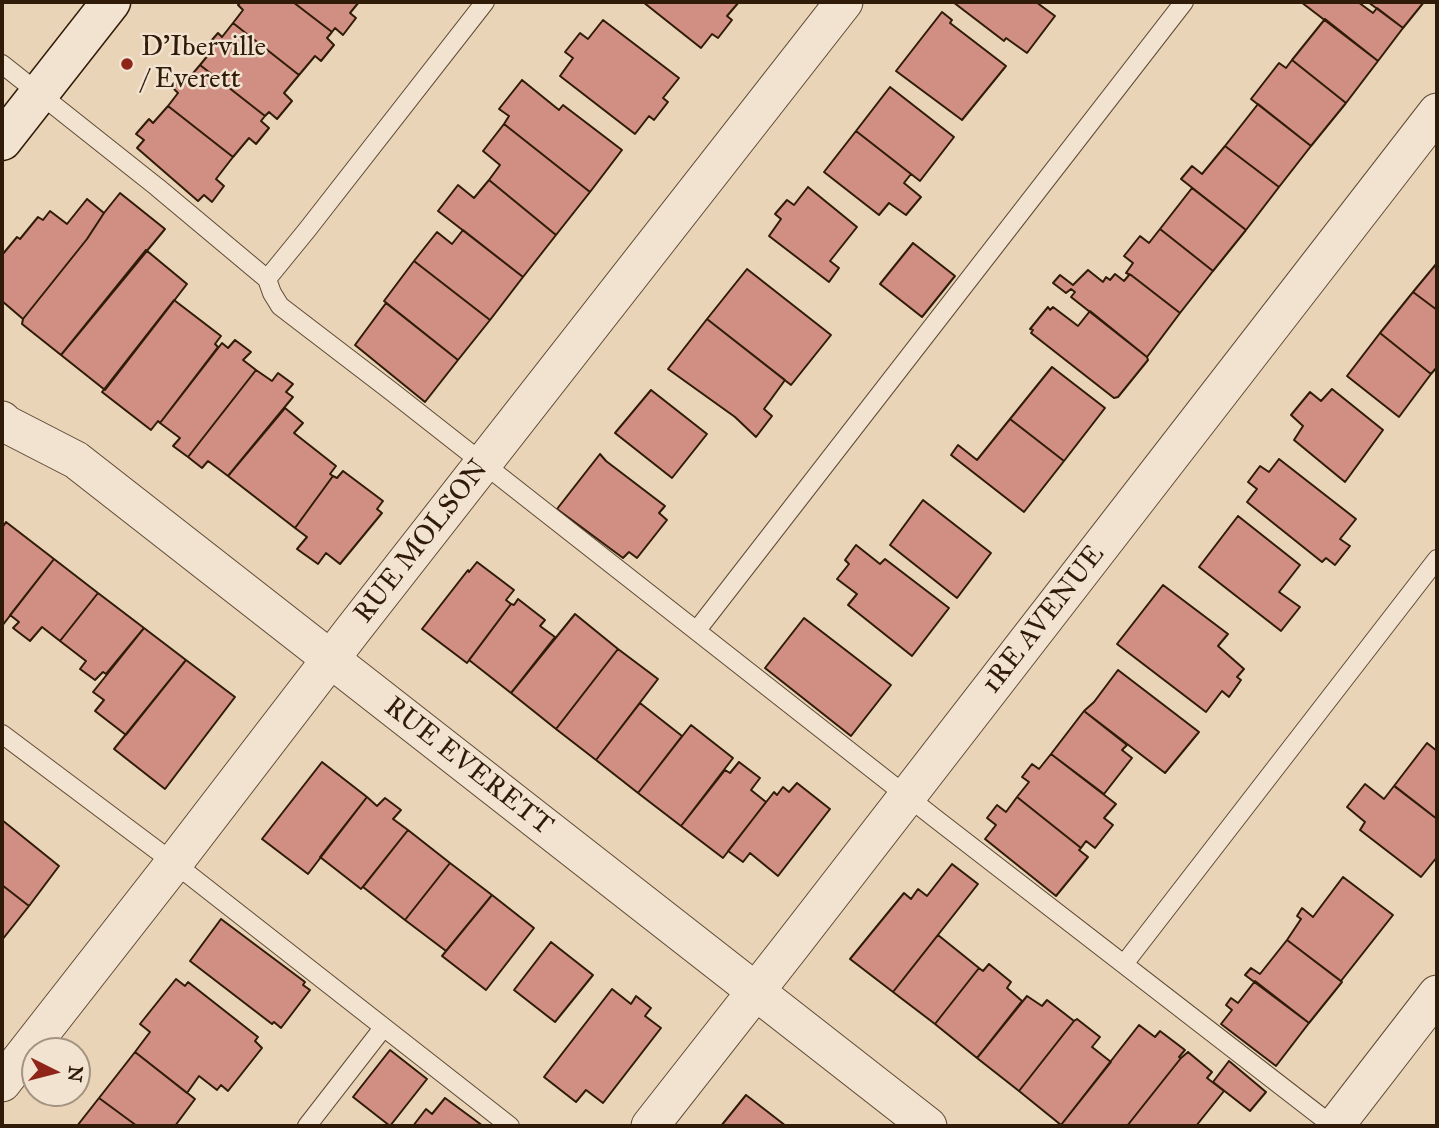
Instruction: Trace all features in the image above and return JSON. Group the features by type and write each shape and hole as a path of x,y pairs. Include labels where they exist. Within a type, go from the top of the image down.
{"main road":[{"path":"2,141 111,2"}],"street":[{"name":"RUE MOLSON","path":"2,1083 844,2"},
{"name":"1RE AVENUE","path":"650,1126 1437,112"},
{"name":"RUE EVERETT","path":"2,421 76,460 928,1126"},
{"path":"1334,1126 1437,994"}],"lane":[{"path":"267,279 485,2"},
{"path":"696,630 1184,2"},
{"path":"2,64 158,187 267,279 280,306 1334,1126"},
{"path":"1124,964 1437,559"},
{"path":"2,734 174,863 510,1126"},
{"path":"307,1126 383,1028"}],"building":[{"path":"241,2 293,2 332,32 327,38 334,45 321,61 315,56 299,75 233,23 243,10 238,5"},
{"path":"293,2 359,2 350,13 356,18 343,35 335,28 332,32"},
{"path":"643,2 739,2 727,16 732,20 718,38 712,34 701,48"},
{"path":"953,2 1036,2 1055,16 1027,53 1006,38 1004,41"},
{"path":"1301,2 1358,2 1373,13 1377,8 1403,28 1378,61"},
{"path":"1368,2 1424,2 1403,28"},
{"path":"942,12 952,20 950,23 1006,66 962,120 896,71"},
{"path":"1325,19 1378,61 1346,103 1292,60"},
{"path":"603,20 679,78 663,98 668,102 654,120 649,116 635,134 560,76 573,58 565,52 580,33 588,39"},
{"path":"233,23 299,75 284,93 292,101 277,119 269,112 265,116 200,65 209,54 204,49 218,33 222,37"},
{"path":"1292,60 1346,103 1311,146 1251,99 1279,63 1286,68"},
{"path":"200,65 265,116 261,121 269,128 256,144 249,138 233,157 168,106 178,93 173,88 184,74 189,78"},
{"path":"522,80 559,110 563,105 622,150 590,192 504,124 509,116 499,109"},
{"path":"890,87 954,137 920,181 856,131"},
{"path":"1258,104 1311,146 1279,187 1225,146"},
{"path":"168,106 233,157 216,179 224,186 212,202 204,195 198,201 137,148 144,140 136,134 149,119 153,123"},
{"path":"504,124 590,192 556,235 489,180 500,165 483,151"},
{"path":"856,131 911,174 904,183 921,197 906,215 889,203 879,215 824,172"},
{"path":"1225,146 1279,187 1246,230 1181,179 1192,166 1202,174"},
{"path":"489,180 556,235 523,277 438,211 458,185 474,198"},
{"path":"808,187 857,227 830,261 839,268 829,282 769,236 781,219 775,214 787,200 794,205"},
{"path":"1192,188 1246,230 1213,271 1160,229"},
{"path":"120,193 165,229 61,355 22,324 23,319"},
{"path":"87,199 104,213 87,239 23,319 2,301 2,255 38,217 43,220 50,211 67,224"},
{"path":"1160,229 1213,271 1180,313 1126,273 1133,263 1124,256 1140,236 1149,243"},
{"path":"463,230 523,277 490,320 414,261 437,232 452,244"},
{"path":"913,243 955,276 922,317 880,284"},
{"path":"146,250 187,284 105,390 61,355"},
{"path":"414,261 490,320 458,360 384,301"},
{"path":"1437,263 1437,310 1413,292"},
{"path":"747,269 831,335 791,385 707,319"},
{"path":"1088,270 1103,282 1106,277 1110,280 1115,274 1124,281 1131,275 1180,313 1147,357 1071,297 1075,292 1071,289 1066,293 1053,283 1060,275 1073,285"},
{"path":"1413,292 1437,310 1437,367 1431,374 1380,333"},
{"path":"174,300 221,336 215,344 218,347 160,423 158,421 151,430 102,392"},
{"path":"386,303 458,360 425,402 355,345"},
{"path":"1048,307 1050,310 1053,307 1078,326 1090,311 1147,357 1148,360 1118,397 1114,398 1031,333 1033,330 1030,329"},
{"path":"707,319 785,380 764,409 772,416 756,437 735,417 668,369"},
{"path":"1380,333 1431,374 1399,417 1347,376"},
{"path":"235,340 251,352 243,360 256,370 188,457 173,446 180,438 160,423 222,343 228,348"},
{"path":"1052,367 1105,408 1064,461 1010,419"},
{"path":"256,370 272,381 278,373 293,384 286,392 293,397 228,476 208,461 202,468 188,457"},
{"path":"1332,389 1383,430 1345,482 1294,440 1303,426 1291,415 1310,392 1321,401"},
{"path":"651,390 707,434 672,478 615,433"},
{"path":"285,408 303,423 294,433 336,466 330,474 333,476 295,528 228,476"},
{"path":"1010,419 1064,461 1024,512 951,455 958,445 977,460"},
{"path":"600,454 665,506 659,513 667,520 637,558 629,552 623,558 557,509"},
{"path":"1279,459 1356,519 1340,539 1350,546 1335,565 1326,558 1322,562 1247,502 1257,489 1248,482 1260,466 1269,472"},
{"path":"343,471 383,501 377,509 382,513 340,564 326,553 318,564 297,549 307,537 295,528 333,476 337,478"},
{"path":"923,500 991,553 957,598 890,545"},
{"path":"1238,516 1300,565 1279,592 1300,607 1281,631 1199,567"},
{"path":"6,522 54,559 2,626 2,528"},
{"path":"856,545 880,564 885,559 949,608 912,656 848,605 857,594 837,579 849,564 845,560"},
{"path":"54,559 98,593 60,641 42,627 30,641 13,628 19,622 10,615"},
{"path":"477,562 514,590 506,600 511,604 467,663 422,629"},
{"path":"1163,585 1228,634 1218,646 1244,669 1237,677 1241,680 1229,697 1222,691 1206,712 1117,644"},
{"path":"98,593 144,628 106,674 103,672 95,680 80,669 86,661 60,641"},
{"path":"518,599 545,620 540,626 555,637 511,693 469,660 511,604 514,605"},
{"path":"575,614 618,649 556,729 511,693"},
{"path":"804,618 891,685 851,736 765,668"},
{"path":"144,628 186,660 126,735 95,711 104,700 93,692"},
{"path":"618,649 658,679 596,760 556,729"},
{"path":"186,660 235,697 165,789 114,749"},
{"path":"1118,670 1199,732 1165,773 1084,711"},
{"path":"640,703 682,736 638,793 596,760"},
{"path":"1084,711 1127,745 1122,750 1132,758 1104,794 1051,754"},
{"path":"691,725 733,758 681,826 638,793"},
{"path":"1427,743 1437,751 1437,819 1394,786"},
{"path":"1051,754 1116,804 1104,818 1113,825 1095,848 1086,841 1081,848 1017,797 1029,782 1022,777 1032,764 1039,769"},
{"path":"322,762 367,797 308,874 262,839"},
{"path":"739,762 760,778 751,790 766,802 723,858 681,826 725,770 730,773"},
{"path":"797,783 830,809 778,876 750,853 743,862 728,851 774,792 777,795 783,787 789,792"},
{"path":"1365,784 1384,799 1394,786 1437,819 1437,857 1421,877 1360,830 1365,822 1347,807"},
{"path":"367,797 377,806 385,798 401,810 393,819 408,830 361,889 320,857"},
{"path":"1017,797 1081,848 1079,850 1088,857 1056,896 985,839 996,825 987,818 997,805 1006,812"},
{"path":"2,820 59,866 29,906 2,885"},
{"path":"408,830 450,863 405,920 363,887"},
{"path":"450,863 492,895 446,951 405,920"},
{"path":"952,864 978,884 893,992 850,959 904,893 911,899 918,889 927,896"},
{"path":"1343,877 1393,915 1341,981 1287,940 1301,919 1297,916 1302,908 1313,917"},
{"path":"2,885 29,906 2,940"},
{"path":"492,895 534,928 486,990 442,956"},
{"path":"221,919 305,982 303,985 310,990 281,1028 274,1022 272,1024 190,961"},
{"path":"938,935 979,968 935,1024 893,992"},
{"path":"1287,940 1342,982 1309,1023 1245,975 1251,968 1260,974"},
{"path":"551,942 593,975 555,1022 514,990"},
{"path":"989,964 1011,982 1007,988 1022,1001 977,1058 935,1024 979,968 983,971"},
{"path":"176,979 185,986 188,982 258,1037 255,1041 262,1048 228,1091 221,1085 217,1090 199,1076 187,1093 135,1052 150,1032 140,1024"},
{"path":"1255,981 1309,1023 1276,1066 1221,1024 1232,1010 1226,1005 1231,998 1238,1003"},
{"path":"612,989 631,1004 636,996 651,1008 645,1016 661,1028 603,1103 586,1090 576,1102 544,1077"},
{"path":"1027,996 1042,1006 1047,1000 1074,1021 1019,1091 977,1058"},
{"path":"1077,1019 1100,1037 1092,1047 1111,1062 1061,1125 1019,1091"},
{"path":"1139,1025 1155,1037 1160,1031 1185,1050 1179,1057 1181,1058 1127,1126 1061,1125"},
{"path":"390,1050 427,1079 390,1126 353,1097"},
{"path":"135,1052 195,1099 175,1126 137,1126 99,1098"},
{"path":"1188,1052 1212,1072 1207,1078 1224,1091 1196,1126 1127,1126 1181,1058"},
{"path":"1229,1061 1266,1092 1250,1111 1213,1082"},
{"path":"746,1095 786,1126 721,1126"},
{"path":"99,1098 137,1126 77,1126"},
{"path":"445,1098 483,1126 413,1126 426,1109 432,1114"}],"place":[{"name":"D'Iberville / Everett","path":"127,64"}]}
